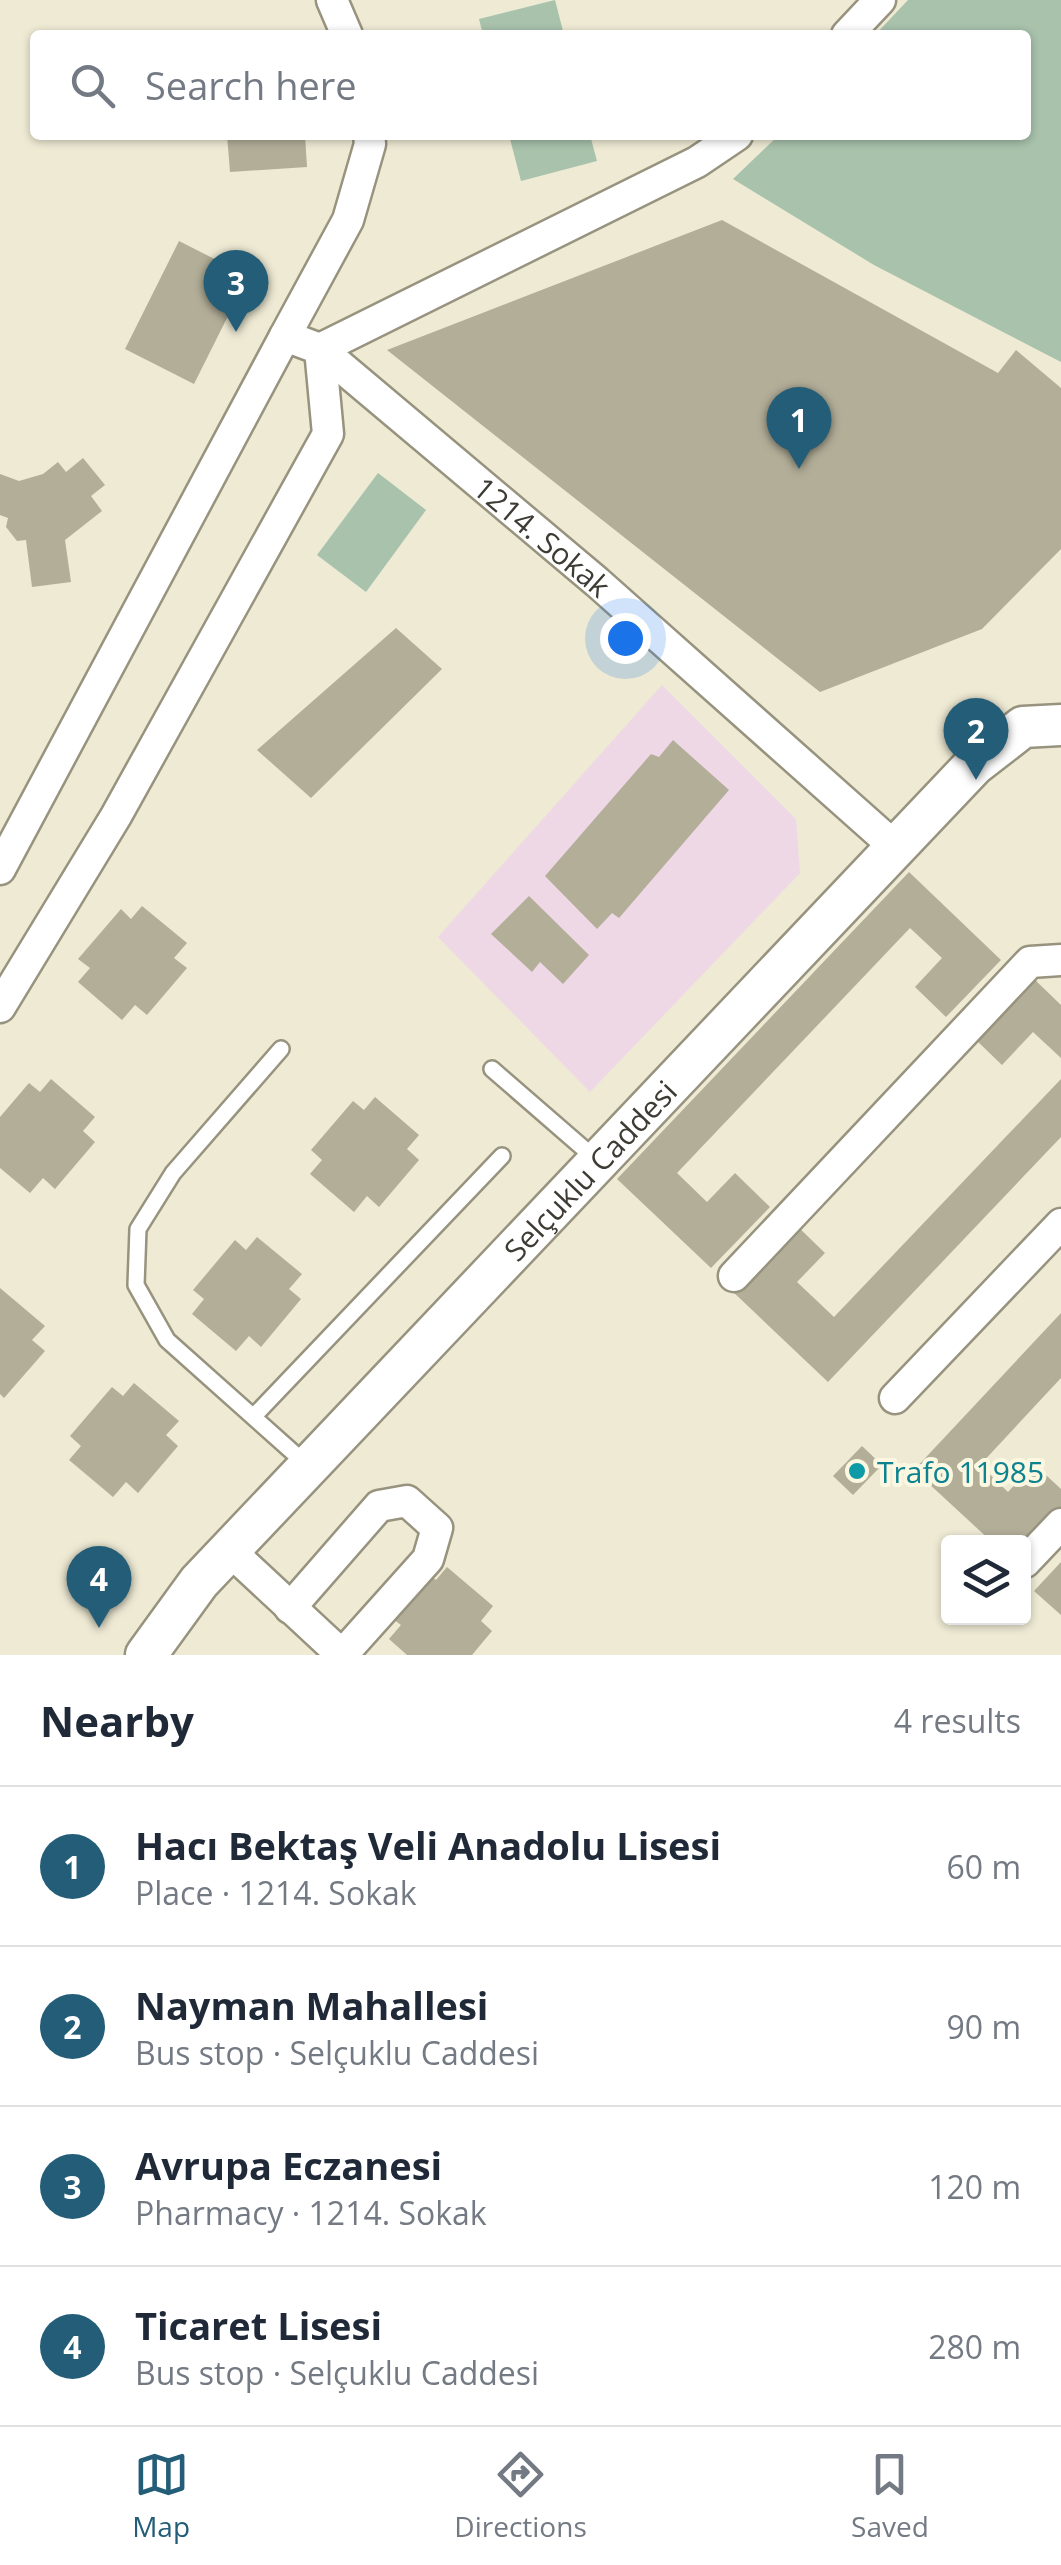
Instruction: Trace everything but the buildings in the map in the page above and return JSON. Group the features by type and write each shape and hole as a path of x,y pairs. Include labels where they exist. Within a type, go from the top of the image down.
{"street":[{"path":"332,0 344,30"},
{"path":"851,30 880,0"},
{"path":"0,870 348,220 370,140"},
{"path":"0,1007 116,816 328,434 320,349 698,162 730,140"},
{"name":"1214. Sokak","path":"285,336 320,349 597,582 896,848"},
{"name":"Selçuklu Caddesi","path":"146,1655 199,1582 974,765 1022,728 1061,725"},
{"path":"734,1276 1030,962 1061,960"},
{"path":"896,1398 1061,1224"},
{"path":"229,1550 290,1608 342,1655 428,1559 437,1528 407,1502 379,1506 290,1608"},
{"path":"1031,1555 1061,1524"}],"lane":[{"path":"281,1049 173,1174 138,1229 136,1284 167,1340 308,1466"},
{"path":"492,1069 598,1161"},
{"path":"254,1416 502,1156"}],"shaded area":[{"path":"662,685 796,819 800,873 590,1092 438,937"}],"green space":[{"path":"555,0 563,30 482,30 479,19"},
{"path":"908,0 1061,0 1061,362 874,265 733,179 774,140 1031,140 1031,30 880,30"},
{"path":"510,140 591,140 597,161 521,181"},
{"path":"378,473 426,510 366,592 317,555"}],"place":[{"name":"Avrupa Eczanesi","path":"236,332"},
{"name":"Hacı Bektaş Veli Anadolu Lisesi","path":"799,469"},
{"name":"Nayman Mahallesi","path":"976,780"},
{"name":"Trafo 11985","path":"857,1471"},
{"name":"Ticaret Lisesi","path":"99,1628"}]}
